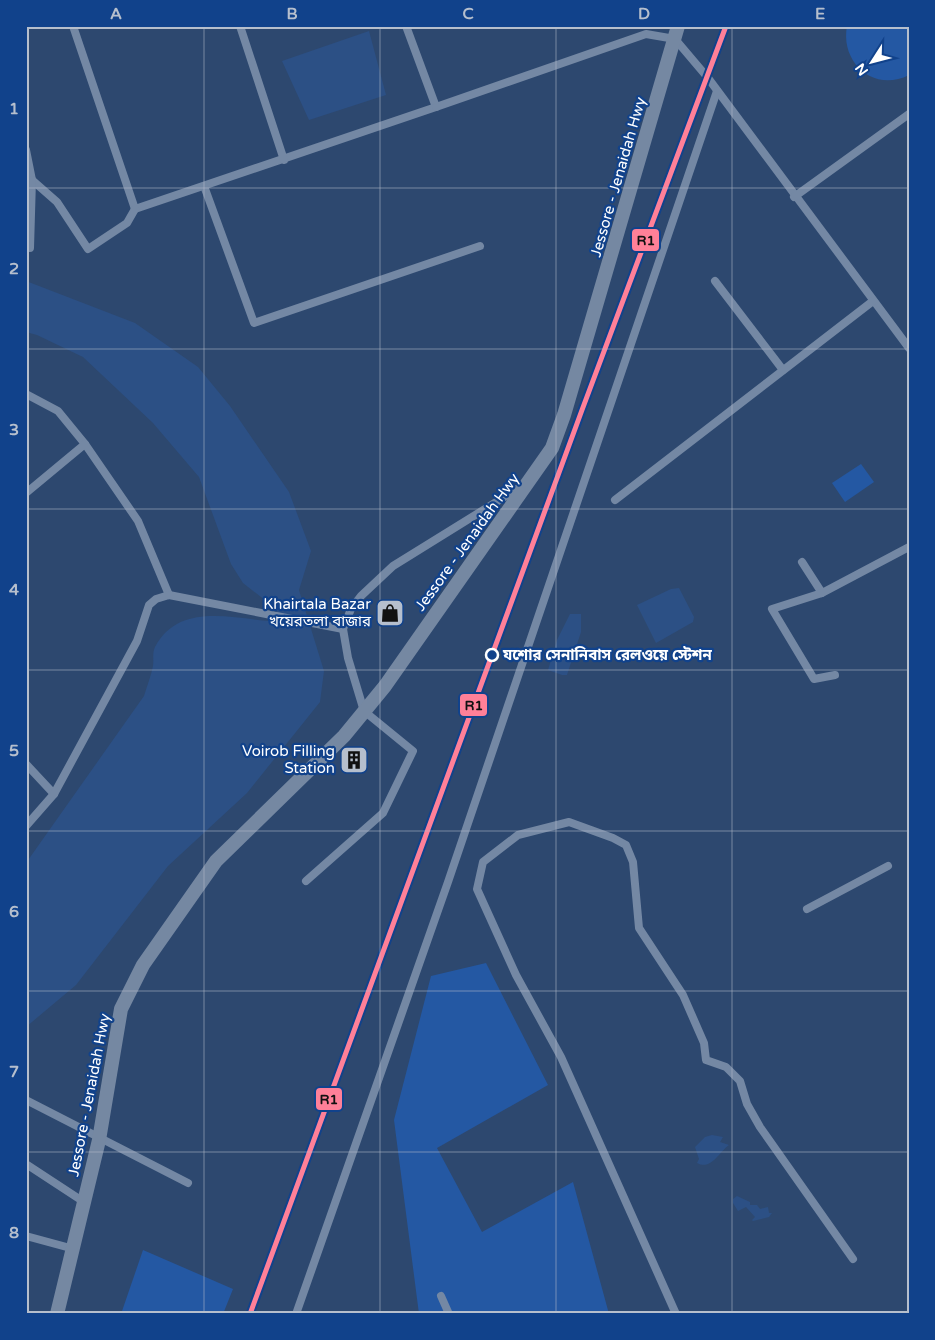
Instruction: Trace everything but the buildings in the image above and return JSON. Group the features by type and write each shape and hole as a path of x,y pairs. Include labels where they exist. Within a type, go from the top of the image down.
{"highway":[{"name":"Jessore - Jenaidah Hwy","path":"57,1314 100,1138 122,1010 143,965 216,860 344,736 364,712 532,480 552,448 559,430 677,33"}],"street":[{"path":"32,180 57,202 88,248 127,223 134,209 73,26"},
{"path":"240,26 284,160"},
{"path":"406,26 436,107"},
{"path":"134,209 284,160 646,34 677,33 794,197 909,348"},
{"path":"296,1314 448,882 717,90"},
{"path":"794,197 909,114"},
{"path":"26,150 32,180 30,248 26,248"},
{"path":"204,186 254,323 480,246"},
{"path":"715,281 783,370"},
{"path":"615,500 873,301"},
{"path":"26,394 58,411 85,444 138,521 169,594"},
{"path":"26,493 85,444"},
{"path":"306,881 383,813 413,751 364,712 348,658 343,629 351,610 361,596 393,566 532,480"},
{"path":"835,675 814,679 772,609 822,593 909,547"},
{"path":"802,562 822,593"},
{"path":"26,826 54,794 137,641 150,605 156,599 169,594 343,629"},
{"path":"26,764 54,794"},
{"path":"676,1314 561,1058 516,975 477,889 483,862 518,835 569,822 613,838 626,845 633,862 639,928 683,996 704,1044 706,1060 726,1067 740,1081 747,1104 760,1127 853,1259"},
{"path":"807,909 888,866"},
{"path":"26,1100 188,1183"},
{"path":"26,1164 84,1202"},
{"path":"26,1236 74,1249"},
{"path":"441,1296 449,1314"}],"shaded area":[{"path":"847,26 909,26 909,75 896,80 884,80 872,77 862,71 854,63 849,52 846,39"},
{"path":"369,31 386,95 309,120 282,61"},
{"path":"26,281 135,323 198,367 230,406 289,492 311,551 299,590 324,671 320,702 247,793 168,866 76,985 26,1027 26,863 144,696 152,670 155,647 165,633 177,624 191,619 206,616 222,616 270,621 277,612 275,608 243,583 231,564 199,477 153,423 83,357 37,335 26,332"},
{"path":"861,464 874,482 845,502 832,483"},
{"path":"679,588 694,617 693,622 656,643 637,605 671,589"},
{"path":"570,614 581,614 581,632 567,675 562,675 548,670 557,640"},
{"path":"486,963 548,1085 437,1148 482,1232 573,1182 609,1314 419,1314 394,1120 431,976"},
{"path":"712,1135 723,1137 720,1142 729,1145 711,1162 702,1165 697,1163 699,1159 695,1147 705,1137"},
{"path":"737,1196 750,1202 750,1205 757,1205 760,1209 768,1207 769,1213 772,1213 769,1217 753,1221 755,1217 746,1207 738,1211 733,1203 733,1199"},
{"path":"143,1250 233,1289 223,1314 121,1314"}],"transit line":[{"name":"R1","path":"250,1314 582,410 726,26"}],"place":[{"name":"Khairtala Bazar খয়েরতলা বাজার","path":"390,613"},
{"name":"যশোর সেনানিবাস রেলওয়ে স্টেশন","path":"492,655"},
{"name":"Voirob Filling Station","path":"354,760"}]}
